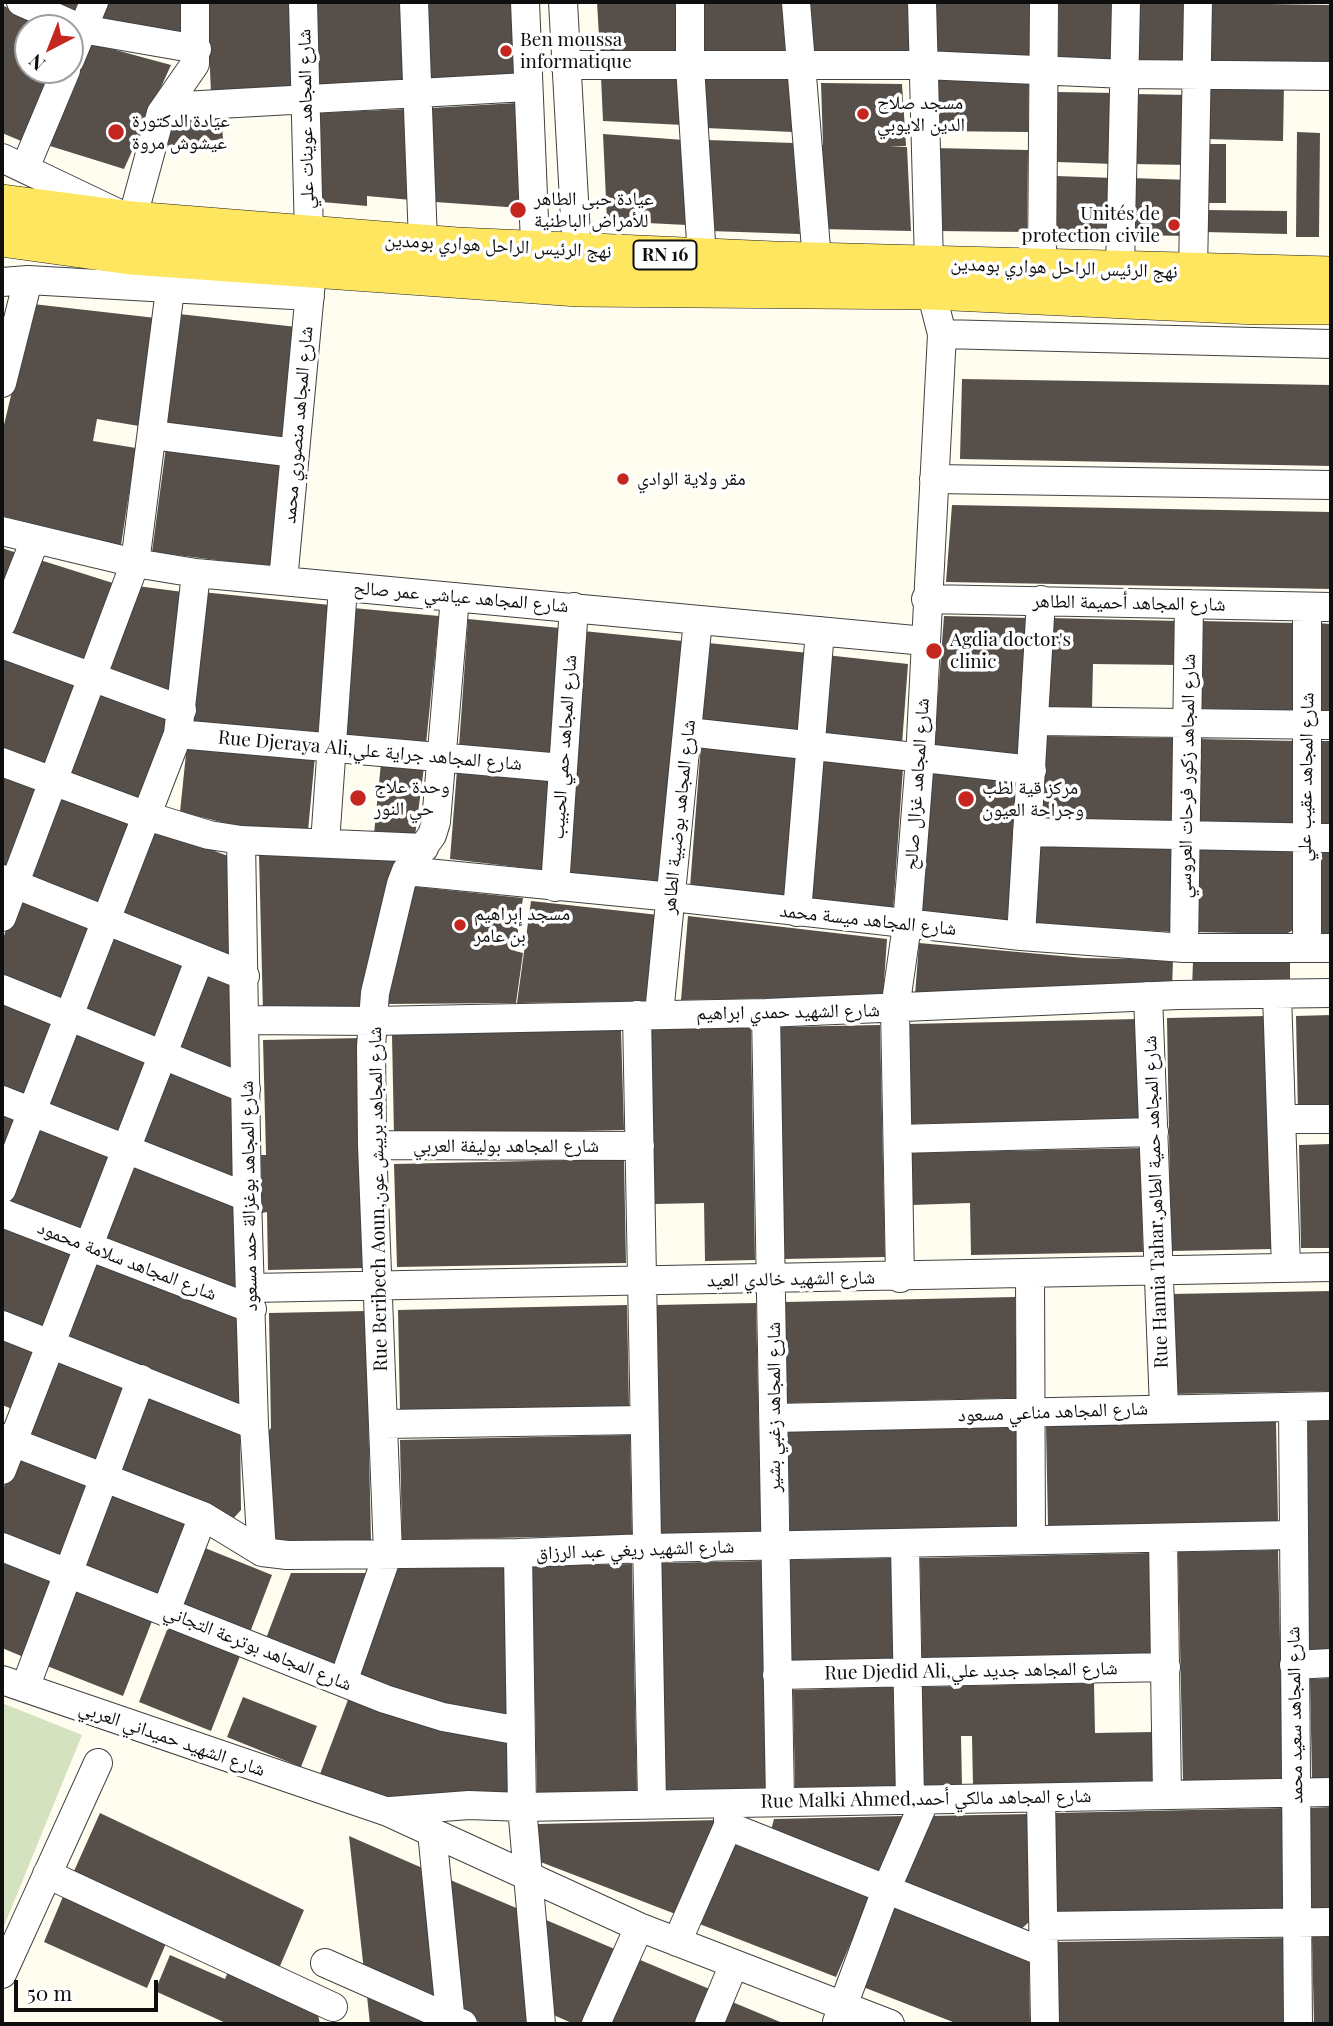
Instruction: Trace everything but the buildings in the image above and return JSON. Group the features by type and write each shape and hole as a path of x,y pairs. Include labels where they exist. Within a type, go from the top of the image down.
{"main road":[{"name":"نهج الرئيس الراحل هواري بومدين","path":"2,203 132,220 310,267 423,242 702,258 817,261 930,277 1256,290 1331,275"},
{"name":"نهج الرئيس الراحل هواري بومدين","path":"2,238 131,256 578,288 930,277 1042,266 1192,272 1256,290 1331,306"}],"street":[{"path":"21,2 48,14"},
{"path":"84,24 94,2"},
{"path":"58,84 13,163 132,220 161,113 195,64 195,2"},
{"name":"شارع المجاهد عوينات علي","path":"303,2 308,98 310,267"},
{"path":"414,2 423,242"},
{"path":"525,2 527,87 537,248 535,286"},
{"path":"563,2 578,288"},
{"path":"690,2 690,66 702,258"},
{"path":"796,2 817,261"},
{"name":"شارع المجاهد غزال صالح","path":"900,1278 895,1009 907,925 920,758 926,598 942,334 930,277 922,2"},
{"path":"1042,266 1044,2"},
{"path":"1120,269 1126,2"},
{"path":"1192,272 1199,72 1198,2"},
{"path":"84,29 197,49"},
{"path":"565,65 924,65 1125,74 1199,72 1331,76"},
{"path":"165,107 527,87"},
{"path":"2,383 15,281 170,290 310,267"},
{"name":"شارع المجاهد منصوري محمد","path":"283,581 310,267"},
{"path":"2,917 8,882 54,781 135,563 170,290"},
{"path":"942,334 1331,344"},
{"path":"152,435 295,453"},
{"path":"934,479 1331,485"},
{"name":"شارع المجاهد عياشي عمر صالح","path":"2,531 135,563 196,573 925,641"},
{"path":"2,623 35,540"},
{"path":"2,1189 107,922 180,722 196,573"},
{"path":"325,843 343,587"},
{"name":"Rue Beribech Aoun,شارع المجاهد بريبش عون","path":"343,1682 388,1553 380,1286 372,1145 370,1046 375,993 406,871 424,848 436,822 456,597"},
{"name":"شارع المجاهد أحميمة الطاهر","path":"926,598 1319,607"},
{"path":"1021,936 1041,600"},
{"name":"شارع المجاهد زكور فرحات العروسي","path":"1184,948 1189,604"},
{"name":"شارع المجاهد حمي الحبيب","path":"555,887 574,607"},
{"name":"شارع المجاهد عقيب علي","path":"1319,607 1319,948"},
{"name":"شارع المجاهد بوضبية الطاهر","path":"652,1803 640,1280 640,1146 648,1015 672,897 698,620"},
{"path":"797,912 820,631"},
{"name":"Rue Djeraya Ali,شارع المجاهد جراية علي","path":"2,644 94,678 180,722 330,748 444,755 562,768"},
{"path":"1035,721 1319,725"},
{"path":"688,732 1032,770"},
{"path":"2,762 147,816 241,840 424,848"},
{"path":"1027,832 1318,838"},
{"name":"شارع المجاهد بوغزالة حمد مسعود","path":"241,840 247,1197 254,1424 262,1552"},
{"name":"شارع المجاهد ميسة محمد","path":"406,871 672,897 1021,936 1184,948 1319,948"},
{"path":"8,882 245,976"},
{"path":"2,1470 7,1440 51,1344 91,1246 200,958"},
{"path":"2,989 246,1089"},
{"name":"شارع الشهيد حمدي ابراهيم","path":"244,1020 373,1021 766,1013 1148,996 1331,993"},
{"path":"1277,994 1286,1268"},
{"name":"Rue Hamia Tahar,شارع المجاهد حمية الطاهر","path":"1148,996 1164,1409"},
{"name":"شارع المجاهد زغبي بشير","path":"766,1013 773,1279 780,1801"},
{"path":"2,1100 247,1197"},
{"path":"1281,1119 1331,1119"},
{"path":"898,1139 1154,1132"},
{"name":"شارع المجاهد بوليفة العربي","path":"372,1145 640,1146"},
{"name":"شارع المجاهد سلامة محمود","path":"2,1213 91,1246 252,1298"},
{"name":"شارع الشهيد خالدي العيد","path":"252,1298 380,1286 900,1278 1331,1267"},
{"path":"1030,1275 1031,1539"},
{"path":"2,1325 254,1424"},
{"path":"13,1684 68,1572 141,1379"},
{"name":"شارع المجاهد مناعي مسعود","path":"774,1418 1331,1406"},
{"name":"شارع المجاهد سعيد محمد","path":"1293,1407 1298,2024"},
{"path":"384,1424 644,1420"},
{"name":"شارع الشهيد ريغي عبد الرزاق","path":"7,1440 203,1516 262,1552 287,1555 518,1553 1292,1535"},
{"path":"166,1611 203,1516"},
{"path":"1163,1539 1167,1795"},
{"path":"840,2015 918,1800 907,1672 905,1545"},
{"name":"شارع المجاهد بوترعة التجاني","path":"2,1547 343,1682 443,1717 520,1731"},
{"path":"518,1553 522,1807 526,1876 545,2022"},
{"path":"1294,1665 1331,1663"},
{"name":"Rue Djedid Ali,شارع المجاهد جديد علي","path":"777,1675 1166,1667"},
{"name":"شارع الشهيد حميداني العربي","path":"13,1684 388,1812"},
{"path":"2,1974 97,1763"},
{"name":"Rue Malki Ahmed,شارع المجاهد مالكي أحمد","path":"388,1812 469,1805 522,1807 652,1803 728,1814 780,1801 1331,1792"},
{"path":"1041,1798 1045,2024"},
{"path":"388,1812 639,1927 734,1964 840,2015 890,2024"},
{"path":"677,1942 728,1814 886,1890 1044,1939 1331,1922"},
{"path":"432,1832 455,2022"},
{"path":"47,1874 334,2016"},
{"path":"596,2024 639,1927"},
{"path":"334,2016 325,1963 455,2022"},
{"path":"709,2024 734,1964"}],"green space":[{"path":"2,1703 82,1735 2,1931"}],"place":[{"name":"Ben moussa informatique","path":"506,51"},
{"name":"مسجد صلاح الدين الايوبي","path":"863,114"},
{"name":"عيادة الدكتورة عيشوش مروة","path":"116,132"},
{"name":"عيادة حبى الطاهر للأمراض الباطنية","path":"518,210"},
{"name":"Unités de protection civile","path":"1174,225"},
{"name":"مقر ولاية الوادي","path":"623,479"},
{"name":"Agdia doctor's clinic","path":"934,651"},
{"name":"وحدة علاج حي النور","path":"358,798"},
{"name":"مركز قية لطب وجراحة العيون","path":"966,799"},
{"name":"مسجد إبراهيم بن عامر","path":"460,925"}]}
